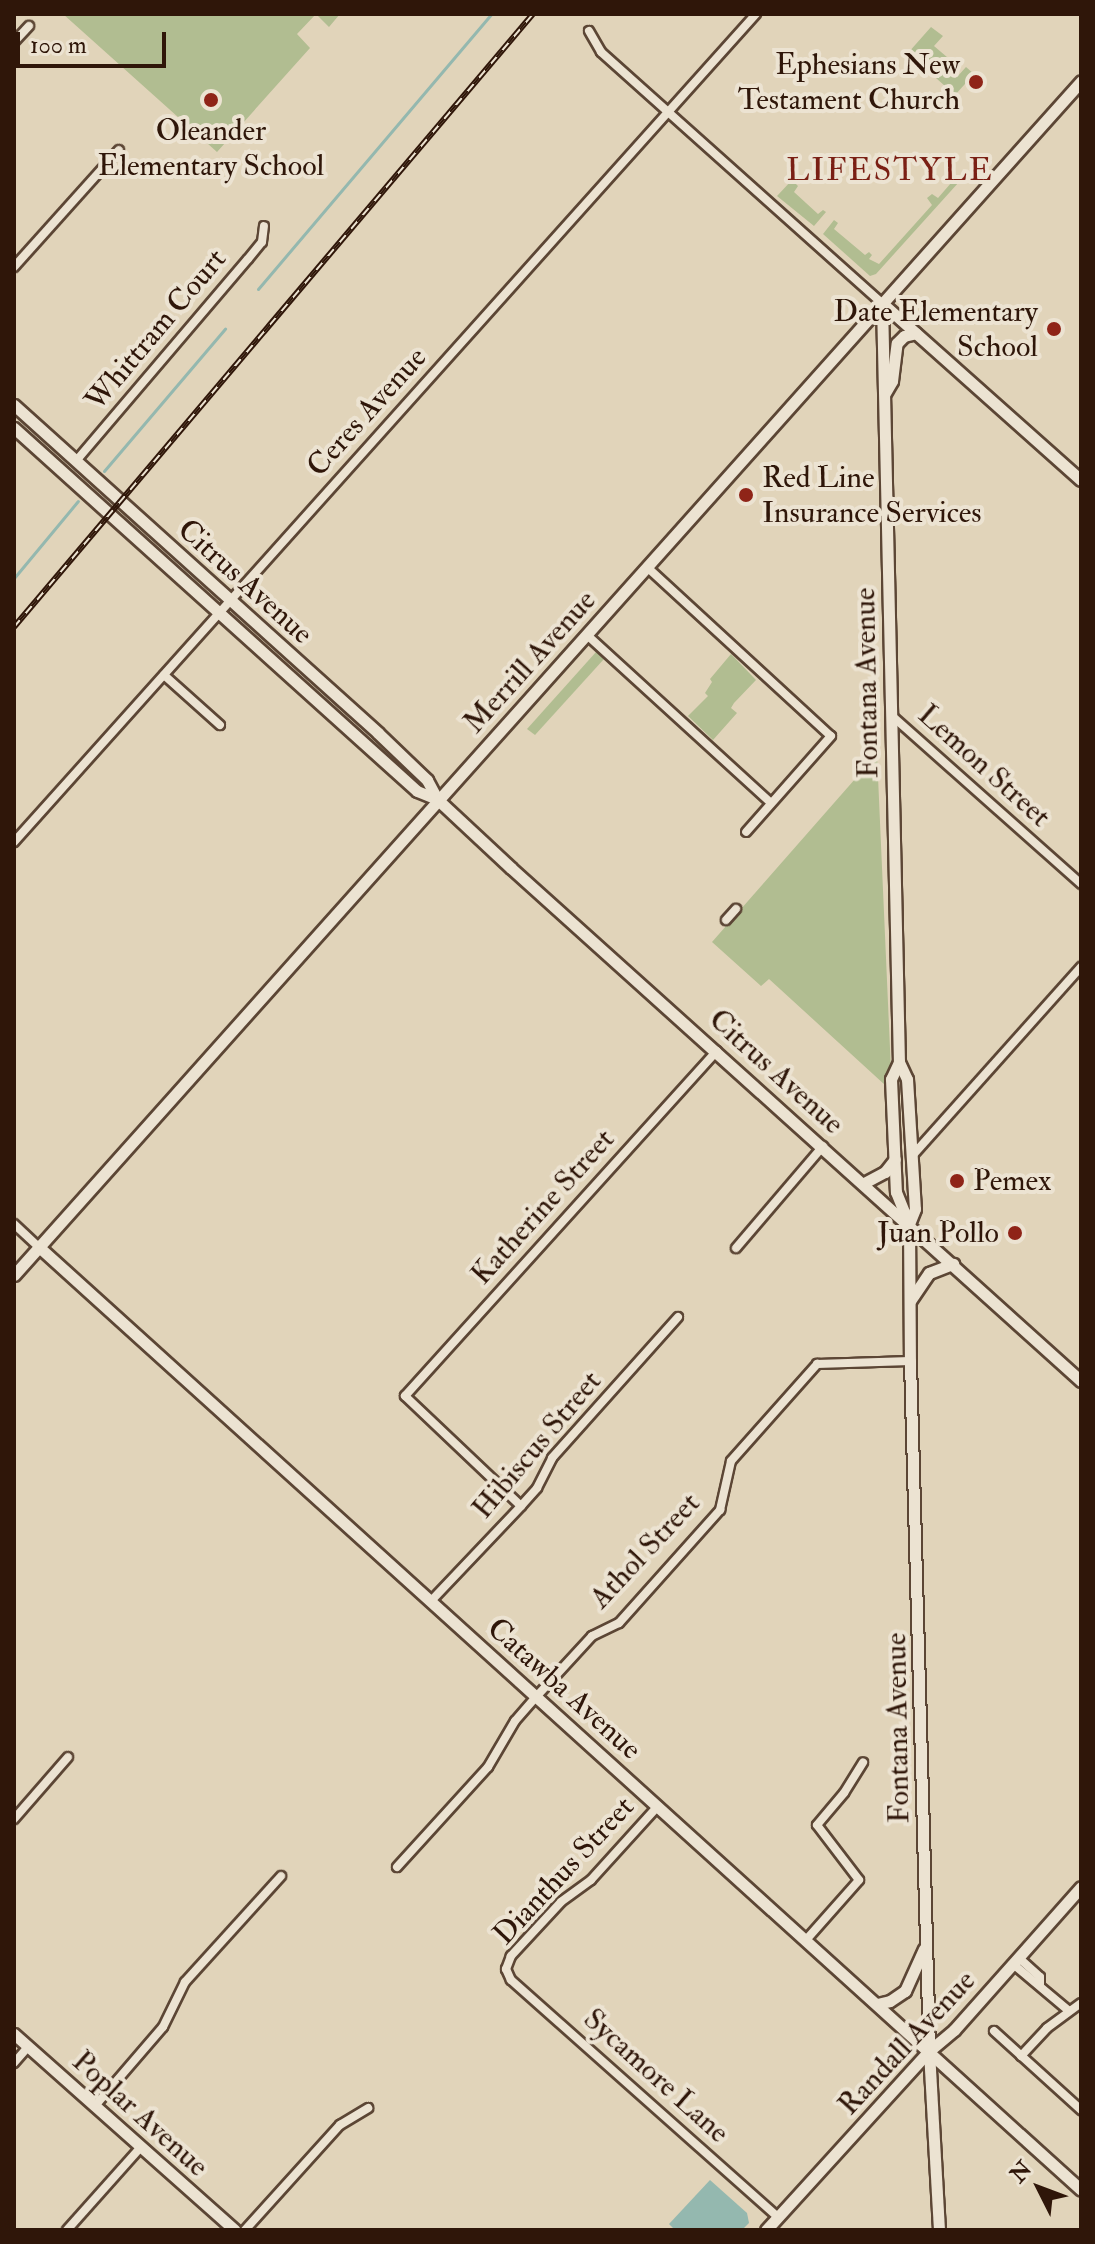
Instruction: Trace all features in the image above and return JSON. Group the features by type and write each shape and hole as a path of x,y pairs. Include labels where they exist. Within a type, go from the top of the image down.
{"main road":[{"name":"Merrill Avenue","path":"14,1275 1081,81"},
{"path":"882,303 1081,480"},
{"name":"Fontana Avenue","path":"882,303 899,1062 907,1079 915,1209 909,1224"},
{"path":"885,394 892,381 897,343 904,336 916,333"},
{"name":"Citrus Avenue","path":"14,405 378,733 427,780 437,799"},
{"name":"Citrus Avenue","path":"14,428 417,791 437,799 1081,1381"},
{"name":"Fontana Avenue","path":"899,1062 891,1079 896,1192 909,1224 929,2051 939,2230"},
{"path":"864,1183 885,1172 895,1159"},
{"name":"Catawba Avenue","path":"39,1247 1081,2190"},
{"path":"910,1301 929,1273 953,1264"},
{"name":"Randall Avenue","path":"766,2230 929,2051 954,2030 1081,1887"},
{"path":"877,2004 890,2001 905,1991 927,1941"},
{"name":"Poplar Avenue","path":"14,2034 235,2230"}],"street":[{"name":"Ceres Avenue","path":"14,842 756,14"},
{"path":"14,42 29,26"},
{"path":"589,31 601,52 882,303"},
{"path":"14,267 119,150"},
{"name":"Whittram Court","path":"76,461 262,242 264,226"},
{"path":"648,568 831,736 746,832"},
{"path":"587,635 771,803"},
{"path":"164,675 220,725"},
{"name":"Lemon Street","path":"892,716 1081,884"},
{"path":"726,920 736,909"},
{"path":"912,1156 1081,967"},
{"name":"Katherine Street","path":"521,1506 405,1396 717,1051"},
{"path":"736,1248 823,1146"},
{"name":"Catawba Avenue","path":"14,1224 39,1247"},
{"name":"Hibiscus Street","path":"431,1601 537,1488 552,1458 678,1317"},
{"name":"Athol Street","path":"397,1867 488,1767 515,1721 536,1697 592,1636 619,1623 720,1510 731,1461 817,1364 910,1361"},
{"path":"14,1819 68,1757"},
{"path":"806,1940 859,1880 817,1825 844,1793 863,1762"},
{"name":"Dianthus Street","path":"506,1969 511,1956 567,1897 591,1880 658,1806"},
{"path":"95,2106 163,2027 185,1982 281,1876"},
{"path":"1016,1961 1069,2011"},
{"name":"Sycamore Lane","path":"506,1969 511,1980 778,2217"},
{"path":"1021,2056 1047,2028 1081,2003"},
{"path":"994,2031 1081,2110"},
{"path":"14,2063 28,2047"},
{"path":"245,2230 340,2125 368,2108"},
{"path":"67,2230 141,2147"}],"green space":[{"name":"Oleander Elementary School","path":"63,14 316,14 297,34 310,48 217,152"},
{"path":"316,14 340,14 329,27"},
{"path":"931,27 943,36 934,46 954,63 949,70 957,77 966,67 974,74 955,95 908,53"},
{"path":"949,172 959,182 876,274 870,276 823,234 834,220 838,223 834,229 865,255 869,252 872,255 869,259 879,264 932,205 927,198 932,194 938,198 951,183 945,177"},
{"path":"792,180 798,186 794,192 818,214 823,210 826,212 814,226 777,196"},
{"path":"596,652 604,659 535,735 527,729"},
{"path":"731,654 756,680 734,703 731,708 737,713 713,740 688,716 708,696 705,693 712,682 710,679"},
{"path":"877,754 891,1071 885,1085 769,979 761,986 712,942"}],"water":[{"path":"710,2180 747,2213 749,2223 742,2230 675,2230 669,2224"}],"waterway":[{"path":"258,289 491,14"},
{"path":"104,471 225,329"},
{"path":"14,578 78,501"}],"railway":[{"path":"14,627 533,14"}],"place":[{"name":"Ephesians New Testament Church","path":"976,82"},
{"name":"Oleander Elementary School","path":"211,100"},
{"name":"Date Elementary School","path":"1054,329"},
{"name":"Red Line Insurance Services","path":"746,495"},
{"name":"Pemex","path":"957,1181"},
{"name":"Juan Pollo","path":"1015,1233"}],"district":[{"name":"LIFESTYLE","path":"890,170"}]}
